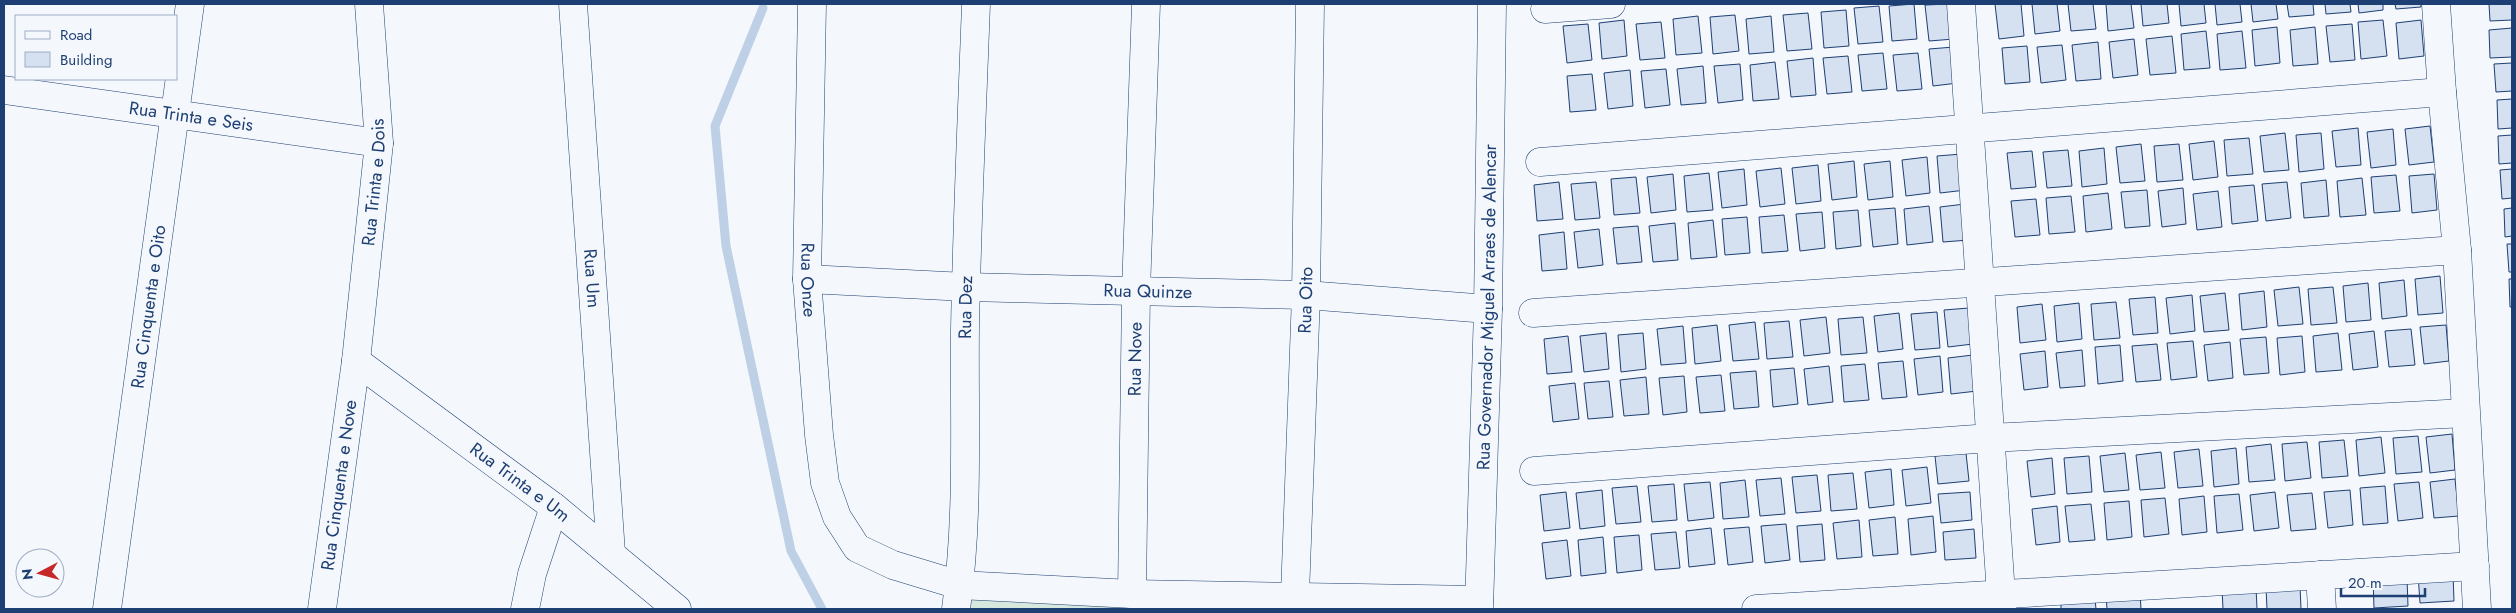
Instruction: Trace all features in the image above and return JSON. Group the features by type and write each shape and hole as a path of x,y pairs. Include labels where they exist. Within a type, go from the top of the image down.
{"street":[{"name":"Rua Cinquenta e Oito","path":"107,609 190,4"},
{"name":"Rua Trinta e Dois","path":"356,361 379,143 369,4"},
{"name":"Rua Um","path":"574,4 611,553"},
{"name":"Rua Onze","path":"812,4 807,279 819,435 825,483 837,517 857,548 957,597"},
{"name":"Rua Dez","path":"957,597 963,493 966,287 976,4"},
{"name":"Rua Nove","path":"1132,594 1136,291 1146,4"},
{"name":"Rua Oito","path":"1295,595 1306,296 1310,4"},
{"name":"Rua Governador Miguel Arraes de Alencar","path":"1479,605 1488,309 1492,4"},
{"path":"1545,9 1611,4"},
{"path":"1961,4 2002,602"},
{"path":"2436,4 2442,92 2457,250 2477,609"},
{"name":"Rua Trinta e Seis","path":"4,90 379,143"},
{"path":"1540,162 2442,92"},
{"path":"1533,313 2457,250"},
{"name":"Rua Quinze","path":"807,279 966,287 1306,296 1488,309"},
{"name":"Rua Trinta e Um","path":"356,361 554,507 677,609"},
{"name":"Rua Cinquenta e Nove","path":"322,609 356,361"},
{"path":"1534,471 1990,438 2465,414"},
{"path":"525,609 532,574 554,507"},
{"path":"1756,609 2158,597 2320,575 2475,566"},
{"path":"2320,575 2322,609"},
{"path":"957,597 1132,594 1295,595 1479,605"}],"shaded area":[{"path":"965,596 1213,608 963,609"}],"building":[{"path":"1914,4 1917,39 1892,41 1889,6"},
{"path":"1950,4 1954,39 1929,41 1925,5"},
{"path":"1995,4 2021,4 2024,36 1999,39"},
{"path":"2032,4 2057,4 2060,31 2035,34"},
{"path":"2068,4 2093,4 2096,29 2071,31"},
{"path":"2106,4 2131,4 2134,28 2108,31"},
{"path":"2141,4 2167,4 2169,23 2143,26"},
{"path":"2179,4 2204,4 2206,23 2181,26"},
{"path":"2215,4 2240,4 2242,22 2217,25"},
{"path":"2251,4 2276,4 2278,19 2253,22"},
{"path":"2287,4 2313,4 2314,15 2289,17"},
{"path":"2325,4 2350,4 2351,12 2326,14"},
{"path":"2358,4 2383,4 2383,10 2359,13"},
{"path":"2395,4 2421,4 2421,7 2396,9"},
{"path":"2489,4 2512,4 2512,20 2490,21"},
{"path":"1879,6 1883,42 1858,44 1854,8"},
{"path":"1846,10 1849,46 1824,48 1821,12"},
{"path":"1808,13 1812,49 1787,51 1783,15"},
{"path":"1735,15 1739,51 1713,54 1710,17"},
{"path":"1698,16 1702,53 1676,55 1673,19"},
{"path":"1771,16 1774,52 1749,54 1746,19"},
{"path":"1624,20 1627,56 1602,59 1599,23"},
{"path":"2383,20 2387,56 2361,59 2358,22"},
{"path":"2421,20 2424,56 2399,59 2396,23"},
{"path":"1661,22 1665,58 1640,60 1636,24"},
{"path":"1588,24 1592,60 1567,63 1563,26"},
{"path":"2352,24 2355,60 2330,62 2326,26"},
{"path":"2277,27 2280,63 2255,66 2252,30"},
{"path":"2315,27 2318,64 2293,66 2290,30"},
{"path":"2512,28 2512,57 2490,58 2489,30"},
{"path":"2206,31 2210,68 2184,70 2181,34"},
{"path":"2242,31 2246,68 2220,70 2217,34"},
{"path":"2172,36 2176,73 2150,75 2146,39"},
{"path":"2134,39 2138,75 2113,78 2109,42"},
{"path":"2098,42 2101,79 2076,81 2072,45"},
{"path":"2062,45 2066,80 2041,83 2037,47"},
{"path":"2027,46 2030,82 2005,84 2002,48"},
{"path":"1954,47 1958,83 1933,86 1929,49"},
{"path":"1883,53 1887,89 1862,91 1858,55"},
{"path":"1918,53 1922,89 1897,91 1893,55"},
{"path":"1848,56 1852,92 1827,94 1823,58"},
{"path":"1813,58 1816,95 1791,97 1787,61"},
{"path":"1775,62 1779,99 1753,101 1750,65"},
{"path":"2512,63 2512,91 2496,92 2494,64"},
{"path":"1740,64 1743,100 1718,103 1714,66"},
{"path":"1703,66 1706,103 1681,105 1677,69"},
{"path":"1666,69 1670,105 1645,108 1641,71"},
{"path":"1630,70 1633,106 1608,109 1604,73"},
{"path":"1592,74 1596,110 1570,112 1567,76"},
{"path":"2512,99 2512,128 2498,129 2497,100"},
{"path":"2430,126 2434,162 2409,165 2405,129"},
{"path":"2358,128 2361,165 2336,167 2332,131"},
{"path":"2393,129 2396,165 2371,168 2367,132"},
{"path":"2285,133 2289,170 2264,172 2260,136"},
{"path":"2321,133 2324,169 2299,172 2296,135"},
{"path":"2512,135 2512,163 2499,164 2498,136"},
{"path":"2249,138 2253,174 2227,176 2224,140"},
{"path":"2214,141 2218,177 2193,180 2189,144"},
{"path":"2141,144 2145,181 2120,183 2116,147"},
{"path":"2179,144 2183,180 2157,182 2154,146"},
{"path":"2104,148 2107,184 2082,187 2079,151"},
{"path":"2068,150 2072,186 2047,188 2043,152"},
{"path":"2032,151 2036,187 2011,189 2007,153"},
{"path":"1962,154 1966,190 1940,193 1937,156"},
{"path":"1927,157 1930,193 1906,196 1902,160"},
{"path":"1854,161 1857,197 1832,200 1828,164"},
{"path":"1890,161 1893,197 1868,200 1864,164"},
{"path":"1818,165 1821,201 1796,204 1792,168"},
{"path":"1781,168 1785,204 1760,207 1756,171"},
{"path":"1744,169 1747,205 1722,208 1718,172"},
{"path":"2512,169 2512,198 2502,199 2500,170"},
{"path":"1709,173 1713,210 1687,212 1684,176"},
{"path":"1673,174 1676,210 1651,213 1647,177"},
{"path":"2434,174 2437,210 2412,213 2409,176"},
{"path":"2396,175 2400,211 2374,213 2371,177"},
{"path":"1636,177 1640,213 1614,215 1611,179"},
{"path":"2362,178 2366,215 2340,217 2337,181"},
{"path":"2326,180 2329,216 2304,218 2301,183"},
{"path":"1559,182 1563,219 1537,221 1534,185"},
{"path":"1596,182 1600,218 1575,220 1571,184"},
{"path":"2287,182 2291,218 2266,221 2262,184"},
{"path":"2254,185 2258,221 2232,224 2229,187"},
{"path":"2183,188 2186,224 2162,227 2158,191"},
{"path":"2147,190 2150,226 2125,228 2121,192"},
{"path":"2218,191 2222,227 2197,230 2193,194"},
{"path":"2108,193 2112,229 2086,232 2083,196"},
{"path":"2071,196 2075,232 2049,234 2046,198"},
{"path":"2036,199 2040,235 2015,237 2011,201"},
{"path":"1965,204 1969,240 1943,242 1940,207"},
{"path":"1929,206 1933,242 1907,245 1904,209"},
{"path":"1895,208 1898,244 1873,247 1869,210"},
{"path":"2512,208 2512,236 2505,237 2504,209"},
{"path":"1858,210 1861,246 1836,249 1833,212"},
{"path":"1822,212 1825,248 1800,251 1796,214"},
{"path":"1784,215 1788,251 1762,253 1759,217"},
{"path":"1747,217 1750,253 1725,255 1722,219"},
{"path":"1713,220 1717,257 1691,259 1688,223"},
{"path":"1675,223 1678,260 1653,262 1649,226"},
{"path":"1638,226 1642,262 1617,264 1613,228"},
{"path":"1599,229 1603,265 1578,268 1574,232"},
{"path":"1564,232 1567,269 1542,271 1539,235"},
{"path":"2507,244 2512,244 2512,272 2509,272"},
{"path":"2440,276 2443,313 2418,315 2415,279"},
{"path":"2509,279 2512,279 2512,307 2510,307"},
{"path":"2404,280 2407,316 2382,319 2379,283"},
{"path":"2368,283 2371,320 2346,322 2343,286"},
{"path":"2299,287 2303,324 2278,326 2274,290"},
{"path":"2333,287 2337,323 2311,325 2308,289"},
{"path":"2264,291 2267,327 2242,330 2239,294"},
{"path":"2225,293 2229,330 2204,332 2200,296"},
{"path":"2192,295 2195,331 2170,334 2166,298"},
{"path":"2155,297 2158,333 2133,335 2129,299"},
{"path":"2116,302 2120,338 2094,340 2091,304"},
{"path":"2079,303 2082,339 2057,342 2054,306"},
{"path":"2042,304 2046,340 2020,343 2017,307"},
{"path":"1969,308 1973,344 1948,347 1944,310"},
{"path":"1937,312 1940,348 1915,350 1911,314"},
{"path":"1899,313 1903,349 1878,352 1874,316"},
{"path":"1826,317 1830,353 1804,356 1800,320"},
{"path":"1863,317 1867,353 1841,355 1838,319"},
{"path":"1789,321 1793,357 1767,359 1764,323"},
{"path":"1755,322 1759,359 1733,361 1729,325"},
{"path":"1717,325 1721,361 1695,364 1692,328"},
{"path":"2446,325 2449,361 2424,364 2420,327"},
{"path":"1683,326 1686,363 1661,365 1657,329"},
{"path":"2411,329 2415,365 2389,367 2385,331"},
{"path":"2374,331 2378,367 2353,370 2349,334"},
{"path":"1606,333 1609,369 1584,372 1580,336"},
{"path":"1643,333 1646,369 1621,372 1618,335"},
{"path":"2338,333 2342,370 2316,372 2313,336"},
{"path":"1568,336 1572,372 1547,374 1544,339"},
{"path":"2302,336 2305,372 2280,375 2277,338"},
{"path":"2266,337 2269,373 2244,375 2240,339"},
{"path":"2193,341 2197,377 2171,380 2167,343"},
{"path":"2230,342 2233,378 2208,381 2204,345"},
{"path":"2157,344 2161,380 2136,382 2132,346"},
{"path":"2120,345 2123,381 2098,384 2095,347"},
{"path":"2082,350 2085,386 2060,388 2056,353"},
{"path":"2045,351 2048,387 2024,390 2020,354"},
{"path":"1973,355 1977,391 1951,394 1948,358"},
{"path":"1940,356 1943,392 1918,395 1914,359"},
{"path":"1903,361 1907,397 1882,399 1878,363"},
{"path":"1865,364 1869,400 1844,402 1841,366"},
{"path":"1829,366 1833,402 1808,405 1804,369"},
{"path":"1794,368 1798,404 1773,407 1770,370"},
{"path":"1756,371 1759,407 1734,409 1730,373"},
{"path":"1721,375 1725,411 1700,413 1696,377"},
{"path":"1684,376 1687,412 1663,415 1659,378"},
{"path":"1646,377 1649,414 1624,416 1620,380"},
{"path":"1609,381 1613,417 1588,419 1584,383"},
{"path":"1575,383 1579,419 1553,422 1549,386"},
{"path":"2452,434 2455,470 2430,473 2426,437"},
{"path":"2418,436 2422,472 2396,474 2393,438"},
{"path":"2381,437 2385,473 2359,476 2356,440"},
{"path":"2344,440 2348,476 2322,478 2319,442"},
{"path":"2307,442 2311,478 2285,481 2282,444"},
{"path":"2271,444 2275,480 2249,482 2246,447"},
{"path":"2236,448 2239,484 2214,487 2211,451"},
{"path":"2199,449 2203,486 2178,488 2174,452"},
{"path":"2161,452 2165,488 2140,490 2136,455"},
{"path":"1966,453 1969,481 1938,484 1935,456"},
{"path":"2125,453 2129,490 2104,492 2100,456"},
{"path":"2089,456 2092,492 2067,494 2064,458"},
{"path":"2052,458 2055,494 2031,497 2027,461"},
{"path":"1927,467 1931,503 1906,506 1902,470"},
{"path":"1891,469 1894,505 1869,508 1865,472"},
{"path":"1853,473 1857,509 1831,511 1828,475"},
{"path":"1817,475 1821,511 1796,513 1792,477"},
{"path":"1781,478 1785,514 1760,516 1756,480"},
{"path":"2455,479 2459,516 2434,518 2430,482"},
{"path":"1745,480 1749,517 1723,519 1720,483"},
{"path":"1710,482 1714,518 1688,521 1684,484"},
{"path":"2419,482 2423,518 2398,521 2394,484"},
{"path":"1674,484 1677,520 1652,522 1648,486"},
{"path":"1637,486 1641,522 1616,524 1612,488"},
{"path":"2385,486 2388,523 2363,525 2360,488"},
{"path":"1602,490 1605,526 1580,529 1576,493"},
{"path":"2350,490 2353,525 2328,528 2324,492"},
{"path":"1566,492 1570,528 1544,531 1540,495"},
{"path":"1970,492 1972,520 1941,523 1938,494"},
{"path":"2275,492 2279,528 2254,531 2250,495"},
{"path":"2312,493 2316,529 2291,531 2287,495"},
{"path":"2239,494 2243,530 2217,533 2214,496"},
{"path":"2204,496 2207,532 2182,535 2179,499"},
{"path":"2165,498 2169,534 2144,537 2141,500"},
{"path":"2129,501 2132,537 2107,540 2104,503"},
{"path":"2091,504 2095,540 2069,542 2065,506"},
{"path":"2057,506 2060,542 2036,545 2032,509"},
{"path":"1933,516 1936,552 1911,555 1908,519"},
{"path":"1895,517 1898,554 1873,556 1869,520"},
{"path":"1859,520 1862,557 1837,559 1833,523"},
{"path":"1786,524 1790,560 1765,563 1761,526"},
{"path":"1822,524 1825,560 1800,562 1797,526"},
{"path":"1749,527 1753,562 1728,565 1724,529"},
{"path":"1711,528 1715,564 1689,567 1686,531"},
{"path":"1974,529 1976,558 1945,560 1943,532"},
{"path":"1676,532 1680,568 1655,570 1651,534"},
{"path":"1639,535 1642,570 1617,573 1614,537"},
{"path":"1603,537 1606,573 1581,576 1578,540"},
{"path":"1567,540 1571,576 1546,579 1542,543"},
{"path":"2453,573 2454,601 2420,603 2418,574"},
{"path":"2407,578 2408,606 2374,608 2373,579"},
{"path":"2300,586 2301,609 2267,609 2266,588"},
{"path":"2256,587 2257,609 2223,609 2222,589"},
{"path":"2140,593 2141,609 2107,609 2106,595"},
{"path":"2095,599 2096,609 2061,609 2061,601"}],"waterway":[{"path":"763,8 715,126 726,246 791,551 822,609"}]}
